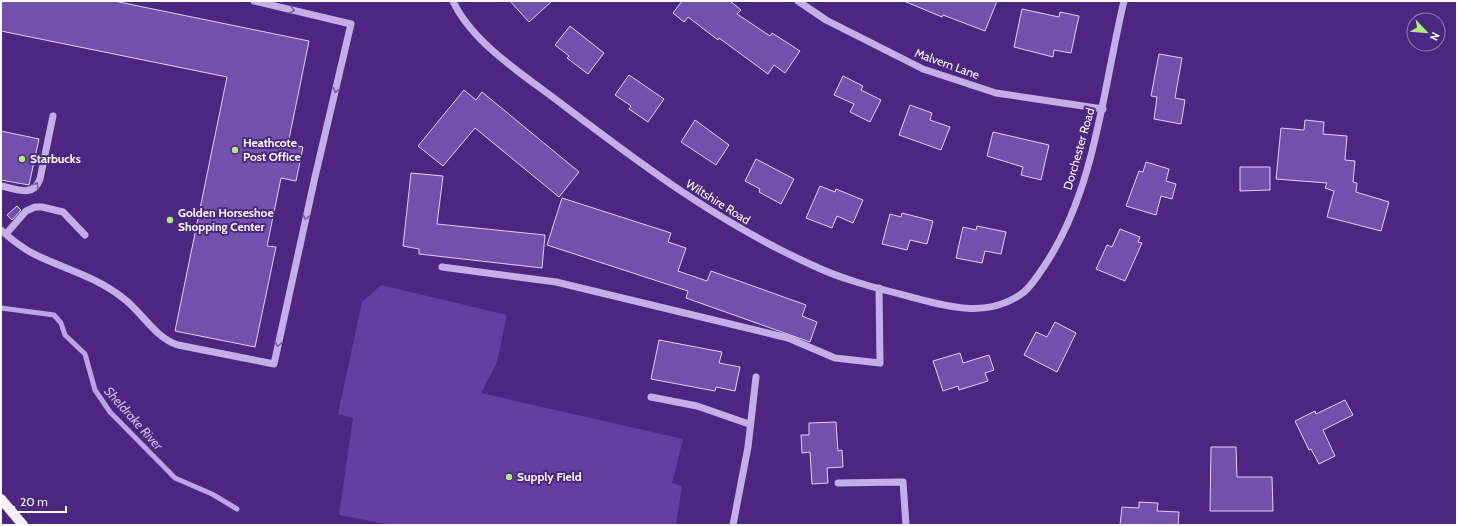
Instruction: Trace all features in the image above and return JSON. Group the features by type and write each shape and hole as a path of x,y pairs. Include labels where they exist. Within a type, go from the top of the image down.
{"main road":[{"path":"1,499 23,525"}],"street":[{"path":"85,235 63,212 42,207 34,207 26,211 3,232 35,255 88,277 123,298 157,334 167,341 178,346 274,364 351,24 254,1"},
{"name":"Wiltshire Road","path":"453,1 460,16 469,28 494,51 626,153 694,202 743,231 813,266 851,280 945,306 970,310 990,308 1024,291"},
{"name":"Malvern Lane","path":"798,1 826,20 923,69 996,93 1103,109"},
{"name":"Dorchester Road","path":"1024,291 1039,275 1054,251 1072,214 1093,149 1103,109 1124,1"},
{"path":"1,186 25,191 32,191 37,187 53,116"},
{"path":"442,266 556,282 788,338 835,358 880,363 879,288"},
{"path":"734,525 748,447 749,424 756,377"},
{"path":"651,397 697,406 749,424"},
{"path":"838,483 903,482 906,525"}],"shaded area":[{"name":"Supply Field","path":"381,285 507,315 497,362 481,393 683,439 672,483 682,486 676,525 391,525 339,515 353,418 338,414 362,302"}],"building":[{"path":"1,1 114,1 309,41 288,144 303,147 296,181 281,178 267,246 276,247 255,347 175,331 227,77 1,31"},
{"path":"510,1 552,1 529,22"},
{"path":"682,1 730,1 741,10 737,14 770,36 772,33 800,51 785,73 774,65 768,74 719,38 718,40 688,17 684,22 673,13"},
{"path":"904,1 997,1 985,31 943,15 942,17"},
{"path":"1022,9 1059,17 1060,12 1079,16 1071,53 1054,50 1053,57 1014,47"},
{"path":"570,26 604,53 588,74 567,58 569,56 555,45"},
{"path":"1159,54 1182,58 1175,98 1185,100 1181,124 1154,119 1157,97 1151,96"},
{"path":"629,75 664,99 648,122 629,109 631,106 615,95"},
{"path":"843,76 863,86 861,90 881,100 870,122 850,112 854,104 834,95"},
{"path":"464,90 476,100 482,92 579,172 559,197 475,128 443,166 418,146"},
{"path":"910,105 932,113 930,120 950,127 941,150 899,135"},
{"path":"695,120 729,145 716,165 681,142"},
{"path":"1305,120 1324,122 1323,134 1347,136 1345,160 1355,161 1353,182 1357,183 1356,192 1389,202 1381,231 1327,217 1334,191 1325,188 1327,183 1276,179 1281,128 1304,130"},
{"path":"1,131 39,139 29,185 1,180"},
{"path":"993,132 1049,145 1041,180 1021,175 1023,167 987,156"},
{"path":"756,159 794,179 781,204 759,192 760,189 745,181"},
{"path":"1146,162 1169,169 1166,181 1176,184 1172,199 1161,196 1156,215 1126,206 1139,171 1143,172"},
{"path":"1240,167 1270,167 1270,190 1240,191"},
{"path":"411,173 443,176 437,224 545,235 542,268 419,254 419,249 403,246"},
{"path":"820,186 835,192 836,189 863,200 853,223 837,216 832,228 806,218"},
{"path":"562,198 671,233 668,242 686,248 678,271 707,281 711,271 806,305 802,316 817,322 810,342 686,298 688,291 547,245"},
{"path":"17,206 21,210 12,220 7,215"},
{"path":"902,213 933,221 927,244 910,240 907,250 882,244 890,214 901,217"},
{"path":"977,226 1006,232 1001,254 985,251 982,263 956,258 963,227 976,230"},
{"path":"1120,229 1140,237 1138,242 1142,243 1125,281 1096,269 1107,245 1112,247"},
{"path":"1055,322 1076,333 1057,372 1024,355 1036,332 1047,337"},
{"path":"659,340 722,352 719,363 740,367 735,391 716,387 715,391 651,379"},
{"path":"960,353 963,363 989,355 994,370 985,373 988,381 959,390 958,386 943,391 933,361"},
{"path":"1345,400 1353,415 1323,430 1335,456 1319,464 1311,449 1309,450 1295,421 1315,411 1316,414"},
{"path":"836,422 838,451 842,450 843,467 827,468 828,483 812,484 810,452 802,453 801,435 809,435 809,423"},
{"path":"1211,447 1236,447 1237,477 1272,477 1273,511 1210,511"},
{"path":"1139,502 1158,503 1157,511 1179,512 1178,525 1120,525 1122,507 1139,508"}],"waterway":[{"name":"Sheldrake River","path":"1,308 54,315 61,323 65,335 85,354 95,390 110,412 175,478 212,494 237,509"}],"place":[{"name":"Heathcote Post Office","path":"235,150"},
{"name":"Starbucks","path":"22,159"},
{"name":"Golden Horseshoe Shopping Center","path":"170,220"},
{"name":"Supply Field","path":"509,477"}]}
